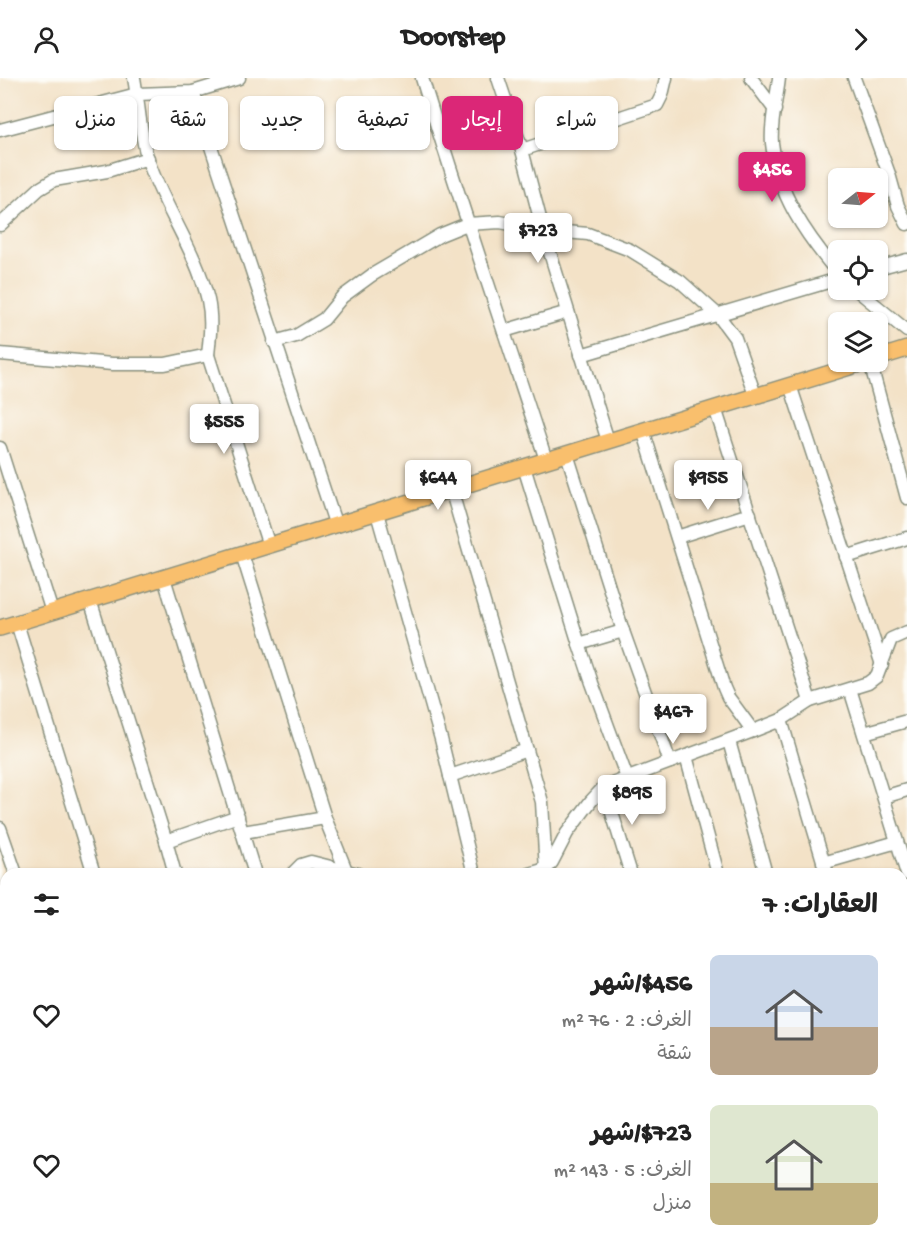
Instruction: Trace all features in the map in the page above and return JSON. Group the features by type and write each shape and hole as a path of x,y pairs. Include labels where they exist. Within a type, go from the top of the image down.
{"main road":[{"path":"888,355 907,349"},
{"path":"0,628 834,372"}],"street":[{"path":"134,78 148,158 162,195 194,260 208,301 210,333 208,355 269,546"},
{"path":"0,130 137,94 193,93 239,78"},
{"path":"422,78 467,224 546,460"},
{"path":"498,78 504,96"},
{"path":"523,150 657,105 666,78"},
{"path":"751,78 775,110"},
{"path":"779,78 772,141 779,181 795,215 828,260"},
{"path":"854,78 889,174 898,206 907,224"},
{"path":"193,93 336,526"},
{"path":"522,150 543,230 608,441"},
{"path":"0,225 39,189 54,180 107,171 148,158"},
{"path":"274,342 296,336 324,320 342,297 372,274 440,235 467,224 500,222 543,230 588,234 630,250 680,281 718,315 735,338 755,395"},
{"path":"888,265 907,260"},
{"path":"581,355 828,282"},
{"path":"870,300 907,330"},
{"path":"504,331 568,312"},
{"path":"0,354 112,364 165,364 208,355"},
{"path":"871,372 907,498"},
{"path":"790,385 882,665"},
{"path":"715,408 810,701"},
{"path":"643,430 724,688 753,731"},
{"path":"0,448 52,612"},
{"path":"567,454 623,631 670,762"},
{"path":"524,467 579,644 627,778"},
{"path":"451,489 542,802 547,868"},
{"path":"377,513 450,776 473,868"},
{"path":"676,537 750,514"},
{"path":"846,557 907,538"},
{"path":"242,554 325,818 350,868"},
{"path":"165,578 253,868"},
{"path":"90,600 173,868"},
{"path":"17,623 92,868"},
{"path":"579,644 623,631"},
{"path":"549,868 567,833 604,787 781,720 810,701 874,680 891,639 907,632"},
{"path":"850,689 905,868"},
{"path":"781,720 825,868"},
{"path":"864,733 907,721"},
{"path":"729,741 764,868"},
{"path":"450,776 527,750"},
{"path":"686,756 716,868"},
{"path":"604,787 629,868"},
{"path":"884,797 907,790"},
{"path":"166,841 238,816"},
{"path":"243,832 325,818"},
{"path":"0,828 3,850 13,868"},
{"path":"828,868 897,842"},
{"path":"298,868 311,862 332,868"}]}
